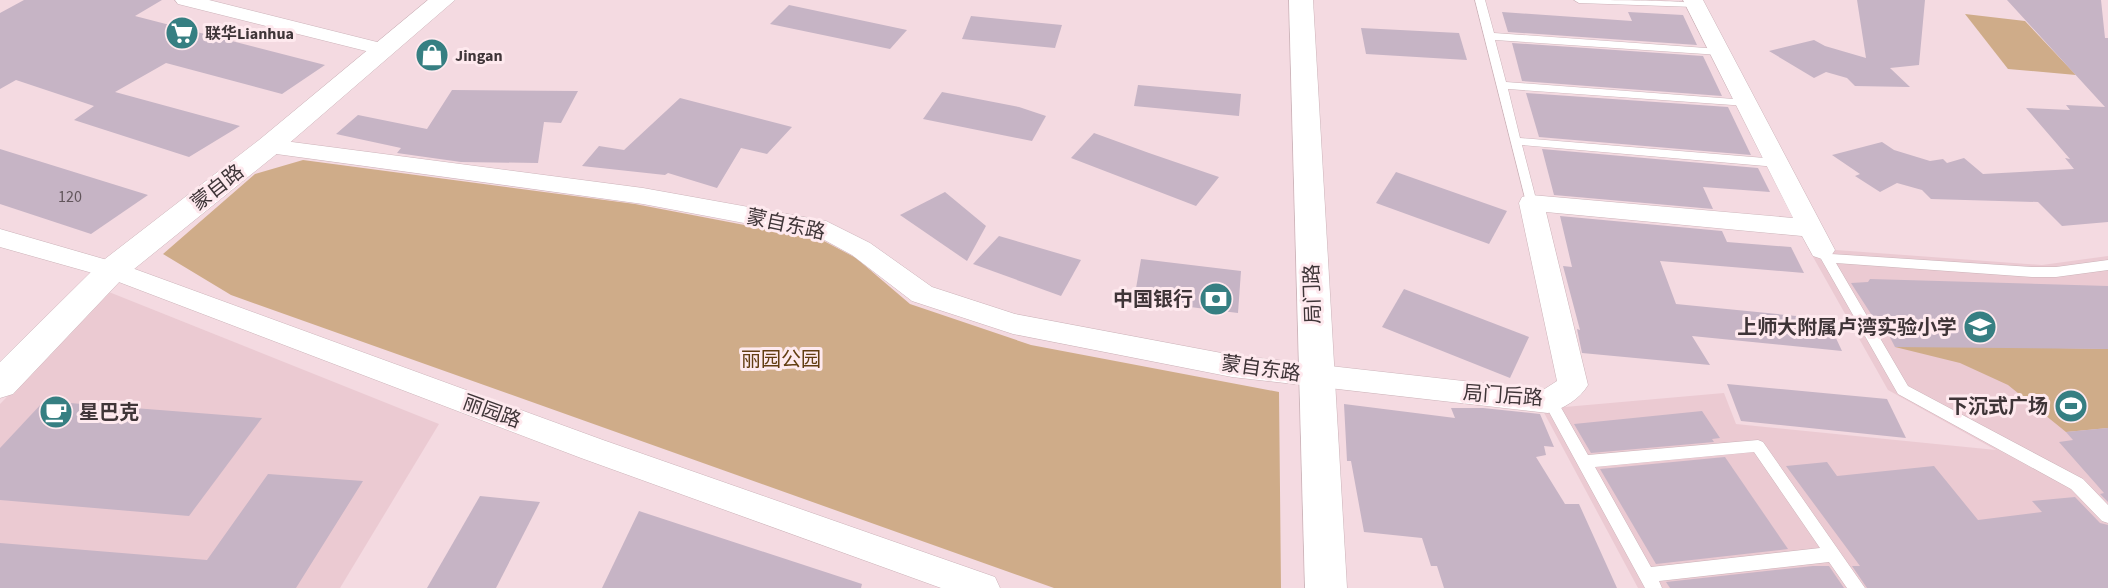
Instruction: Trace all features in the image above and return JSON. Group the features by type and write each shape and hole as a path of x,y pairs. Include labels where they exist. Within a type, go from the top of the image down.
{"street":[{"path":"185,0 382,49"},
{"name":"蒙自路","path":"0,384 112,270 269,146 443,0"},
{"name":"局门路","path":"1301,0 1326,588"},
{"path":"1694,2 1820,245"},
{"name":"蒙自东路","path":"269,146 643,196 826,230 861,249 922,294 1013,324 1232,366 1316,376"},
{"path":"1531,203 1820,245"},
{"name":"局门后路","path":"1316,376 1548,402 1573,385 1531,203"},
{"name":"丽园路","path":"0,238 112,270 592,449 984,588"}],"lane":[{"path":"1480,0 1531,203"},
{"path":"1579,0 1694,2"},
{"path":"1489,36 1720,52"},
{"path":"1501,85 1747,103"},
{"path":"1515,141 1777,163"},
{"path":"1820,245 2032,272 2056,272 2108,265"},
{"path":"1820,245 1903,390 2077,484 2108,516"},
{"path":"1548,402 1650,582 1833,554"},
{"path":"1584,462 1758,446 1857,588"}],"shaded area":[{"path":"1808,248 2042,265 2108,256 2108,588 1638,588 1542,409 1724,393 1736,424 1996,450 1888,390"},
{"path":"109,292 439,424 340,588 0,588 0,404"}],"green space":[{"path":"1965,14 2025,21 2076,75 2008,69"},
{"name":"丽园公园","path":"303,160 635,204 822,240 856,258 910,304 1031,345 1279,392 1281,588 1054,588 231,295 163,254 255,174"},
{"name":"下沉式广场","path":"1909,345 2108,349 2108,428 2066,432 2008,385 1960,363 1895,347"}],"building":[{"path":"24,0 162,0 135,16 325,65 282,94 166,63 115,92 240,126 189,157 74,120 94,106 16,80 0,89 0,13"},
{"path":"1857,0 1925,0 1919,65 1890,68 1910,87 1855,86 1847,78 1826,72 1814,78 1769,51 1814,40 1825,46 1866,58"},
{"path":"2007,0 2101,0 2105,38 2108,38 2108,222 2062,226 2038,202 1931,199 1922,190 1897,183 1880,192 1855,176 1860,174 1832,155 1882,142 1894,150 1930,161 1943,159 1947,163 1964,158 1983,174 2074,169 2065,158 2070,159 2026,108 2070,110 2066,105 2105,107"},
{"path":"789,5 907,30 890,49 770,24"},
{"path":"1502,12 1632,21 1628,12 1683,15 1697,45 1508,32"},
{"path":"971,16 1062,25 1055,48 962,39"},
{"path":"1361,28 1459,33 1467,60 1366,54"},
{"path":"1512,43 1703,56 1722,96 1522,81"},
{"path":"1138,85 1241,94 1239,116 1134,106"},
{"path":"452,90 578,91 561,123 544,122 538,163 461,162 397,153 401,148 336,134 358,115 427,129"},
{"path":"942,92 1019,107 1046,116 1032,141 923,119"},
{"path":"1526,93 1728,107 1751,155 1539,137"},
{"path":"680,98 792,127 767,154 741,148 717,188 668,173 665,175 582,166 599,146 624,150"},
{"path":"1094,133 1219,177 1196,206 1071,158"},
{"path":"0,149 148,195 91,234 0,204"},
{"path":"1542,149 1758,168 1770,192 1703,187 1713,209 1554,195"},
{"path":"1396,172 1507,211 1489,244 1376,203"},
{"path":"945,192 986,226 967,261 900,215"},
{"path":"1560,216 1722,231 1727,242 1791,247 1804,273 1660,261 1676,304 1827,319 1842,351 1692,336 1710,365 1582,353 1577,329 1580,330 1563,266 1572,267"},
{"path":"999,236 1081,260 1061,296 973,264"},
{"path":"1141,259 1241,271 1238,313 1134,300"},
{"path":"1870,279 2108,286 2108,349 1895,347 1880,318 1873,317 1851,283 1868,282"},
{"path":"1404,289 1529,337 1510,378 1382,327"},
{"path":"1727,384 1887,399 1906,438 1741,421"},
{"path":"44,401 262,418 189,516 0,500 0,448"},
{"path":"1344,404 1455,418 1451,408 1483,408 1540,414 1554,447 1544,446 1546,455 1536,457 1565,504 1579,504 1617,588 1444,588 1437,566 1431,566 1422,538 1364,532 1351,461 1347,461"},
{"path":"1702,411 1720,438 1712,439 1714,442 1591,453 1574,424"},
{"path":"2108,428 2108,502 2100,494 2104,493 2059,442 2073,440 2066,432"},
{"path":"1725,457 1788,549 1656,564 1600,469"},
{"path":"1827,462 1837,476 1934,466 1978,520 2042,512 2032,501 2075,497 2100,523 2108,525 2108,588 1867,588 1852,566 1860,566 1786,466"},
{"path":"268,474 363,481 296,588 0,588 0,543 207,560"},
{"path":"480,496 540,502 496,588 427,588"},
{"path":"639,511 862,584 861,588 602,588"},
{"path":"1829,566 1844,588 1670,588 1666,582"}],"place":[{"name":"联华Lianhua","path":"182,33"},
{"name":"Jingan","path":"432,55"},
{"name":"中国银行","path":"1216,299"},
{"name":"上师大附属卢湾实验小学","path":"1980,327"},
{"name":"下沉式广场","path":"2071,406"},
{"name":"星巴克","path":"56,412"}]}
